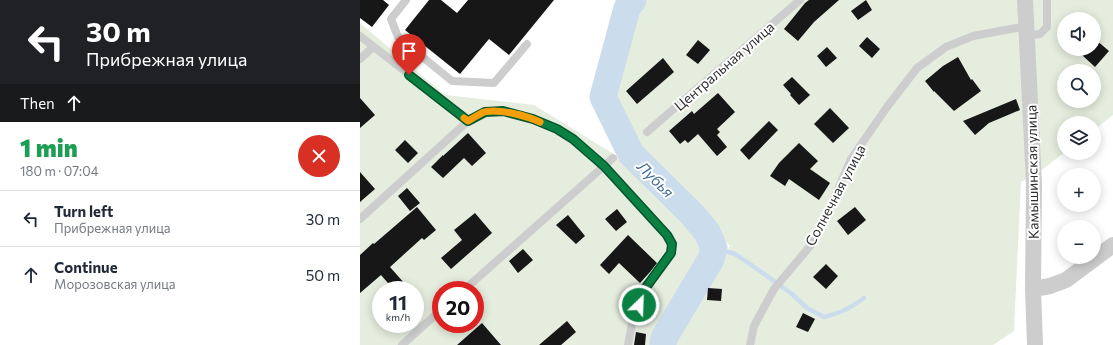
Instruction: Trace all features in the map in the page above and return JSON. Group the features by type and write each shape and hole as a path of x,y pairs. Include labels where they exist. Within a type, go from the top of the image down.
{"street":[{"name":"Камышинская улица","path":"1025,0 1034,184 1035,345"},
{"path":"1034,289 1050,286 1066,280 1113,246"}],"lane":[{"path":"406,0 391,19 398,37 452,81 494,83 527,44"},
{"name":"Солнечная улица","path":"750,345 754,326 774,289 811,245 851,159 887,107 917,68 946,47 973,36 1027,31 1040,34 1047,27 1047,0"},
{"name":"Центральная улица","path":"647,132 794,2"},
{"path":"360,36 468,121"},
{"path":"360,59 373,47"},
{"path":"360,219 468,121 485,112 503,111 533,119 557,129 573,139 604,166 667,235 672,244 671,253 644,290 633,319 628,345"},
{"path":"474,281 613,158"},
{"path":"402,345 432,318"}],"green space":[{"path":"643,0 1113,0 1113,115 1101,124 1101,116 1057,116 1057,158 1036,174 1021,182 1014,331 993,345 671,345 730,246 642,151 612,95 633,11"},
{"path":"360,23 445,95 534,105 612,153 685,219 704,250 655,333 654,345 360,345"}],"building":[{"path":"360,0 383,0 389,5 372,27 360,18"},
{"path":"429,0 441,0 457,13 468,0 554,0 509,55 489,39 460,74 405,30"},
{"path":"809,0 839,0 814,22 798,41 784,29"},
{"path":"866,0 872,10 858,20 851,11"},
{"path":"867,37 880,49 872,58 859,46"},
{"path":"698,40 710,50 698,64 686,55"},
{"path":"1101,44 1109,51 1098,64 1092,64 1083,56 1101,56"},
{"path":"827,47 837,58 826,67 817,56"},
{"path":"958,57 971,80 972,79 981,91 954,111 925,81 943,66"},
{"path":"663,58 674,72 637,104 626,91"},
{"path":"792,77 810,95 799,105 783,85"},
{"path":"718,93 735,112 717,129 720,132 717,135 727,147 717,156 698,134 688,143 685,140 680,144 669,131 692,111 694,114"},
{"path":"360,98 375,115 360,128"},
{"path":"1016,99 1020,110 989,123 975,135 963,121"},
{"path":"830,108 849,128 833,143 814,124"},
{"path":"769,121 778,130 749,160 740,150"},
{"path":"468,133 486,153 472,166 464,158 443,178 431,167"},
{"path":"405,140 418,153 408,163 395,150"},
{"path":"799,143 818,161 810,169 830,183 819,200 789,179 785,186 770,176 779,163"},
{"path":"360,172 375,189 360,202"},
{"path":"407,188 420,203 410,211 398,196"},
{"path":"417,207 436,230 424,240 422,238 390,267 402,281 386,281 381,275 372,281 372,283 360,293 360,255 373,243 374,244"},
{"path":"855,207 866,220 848,235 837,221"},
{"path":"617,209 627,222 616,231 605,219"},
{"path":"475,213 492,233 451,269 441,258 462,240 454,230"},
{"path":"568,215 585,236 576,244 556,225"},
{"path":"628,235 657,263 640,283 619,263 609,274 600,265"},
{"path":"523,249 533,260 518,273 509,261"},
{"path":"826,264 838,276 826,289 813,277"},
{"path":"708,288 722,289 721,301 707,300"},
{"path":"803,313 815,319 808,332 796,327"},
{"path":"567,321 576,332 561,345 539,345"},
{"path":"484,325 501,345 457,345 471,333 484,333"},
{"path":"636,332 646,334 645,345 634,345"}],"waterway":[{"name":"Лубья","path":"633,0 627,8 603,97 631,154 692,214 707,232 714,248 711,259 664,338 663,345"},
{"path":"714,248 735,254 792,294 807,308 824,317 845,310 864,298"}],"slow traffic":[{"path":"464,118 468,121 485,112 503,111 540,122"}],"route":[{"path":"409,75 468,121 485,112 503,111 533,119 557,129 573,139 604,166 667,235 672,244 671,253 644,290 639,305"}]}
